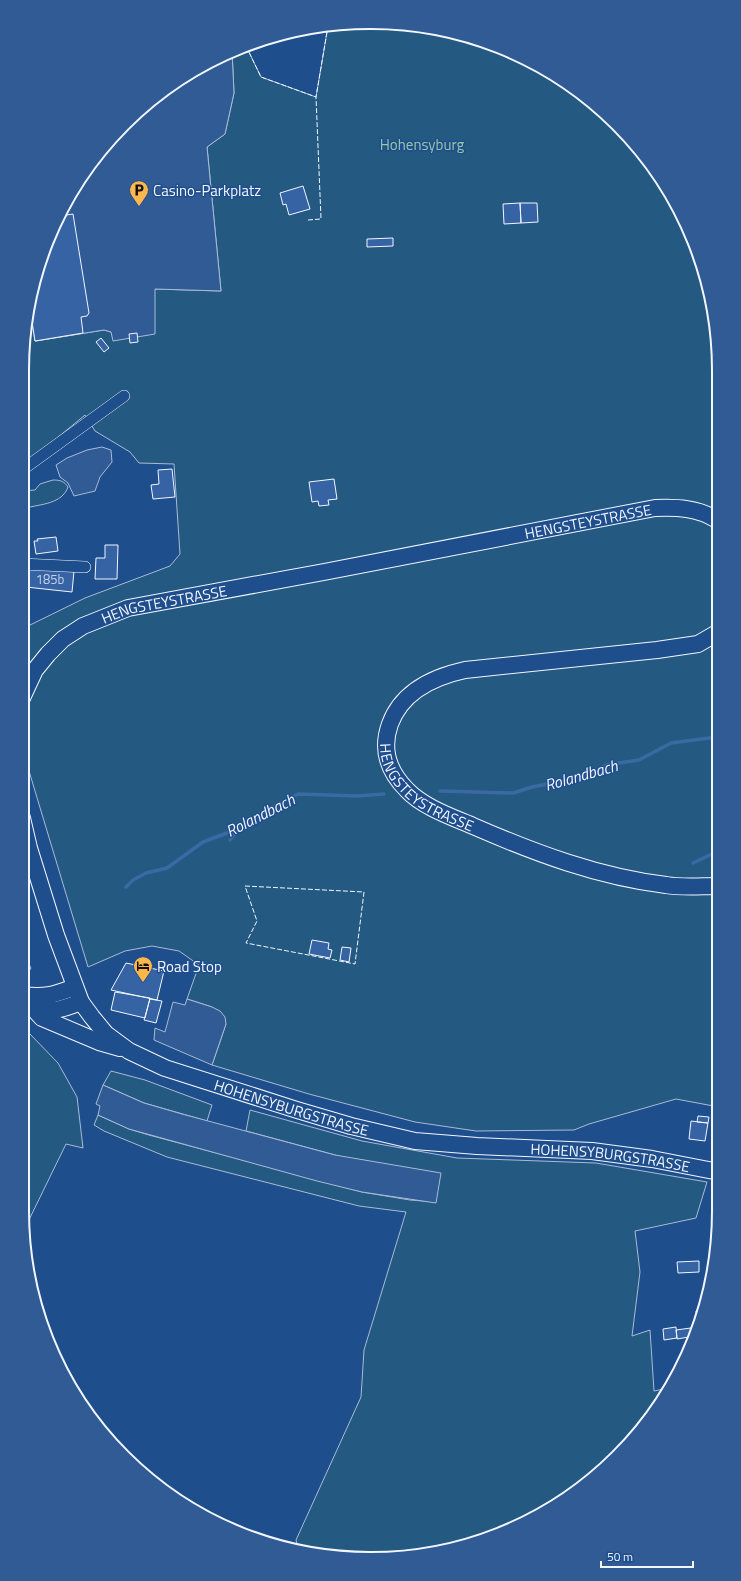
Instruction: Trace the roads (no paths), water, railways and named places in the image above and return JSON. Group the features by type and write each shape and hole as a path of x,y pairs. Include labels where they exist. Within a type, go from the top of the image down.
{"main road":[{"name":"HENGSTEYSTRASSE","path":"29,683 35,670 63,639 83,626 128,608 655,508 674,507 694,510 712,517"},
{"name":"HENGSTEYSTRASSE","path":"712,636 698,644 657,650 465,670 448,674 415,690 400,704 392,717 387,732 385,747 388,762 400,782 415,797 449,816 490,834 526,849 600,873 668,886 712,886"},
{"name":"HOHENSYBURGSTRASSE","path":"29,848 75,987 82,1002 106,1034 129,1051 165,1068 260,1098 351,1126 415,1141 592,1152 652,1159 712,1171"},
{"path":"29,998 49,996 75,987"},
{"path":"29,1001 52,1011 60,1010 82,1002"},
{"path":"29,1003 42,1018 57,1026 99,1042 129,1051"}],"street":[{"path":"29,465 124,396"},
{"path":"29,564 85,567"}],"waterway":[{"name":"Rolandbach","path":"440,791 513,793 532,787 584,777 606,765 639,760 671,743 712,738"},
{"name":"Rolandbach","path":"126,887 133,880 146,873 167,868 203,842 240,828 256,816 298,794 357,796 384,794"},
{"path":"230,840 239,829"},
{"path":"693,863 712,854"}],"place":[{"name":"Casino-Parkplatz","path":"139,207"},
{"name":"Road Stop","path":"143,983"}],"park label":[{"name":"Hohensyburg","path":"422,144"}]}
